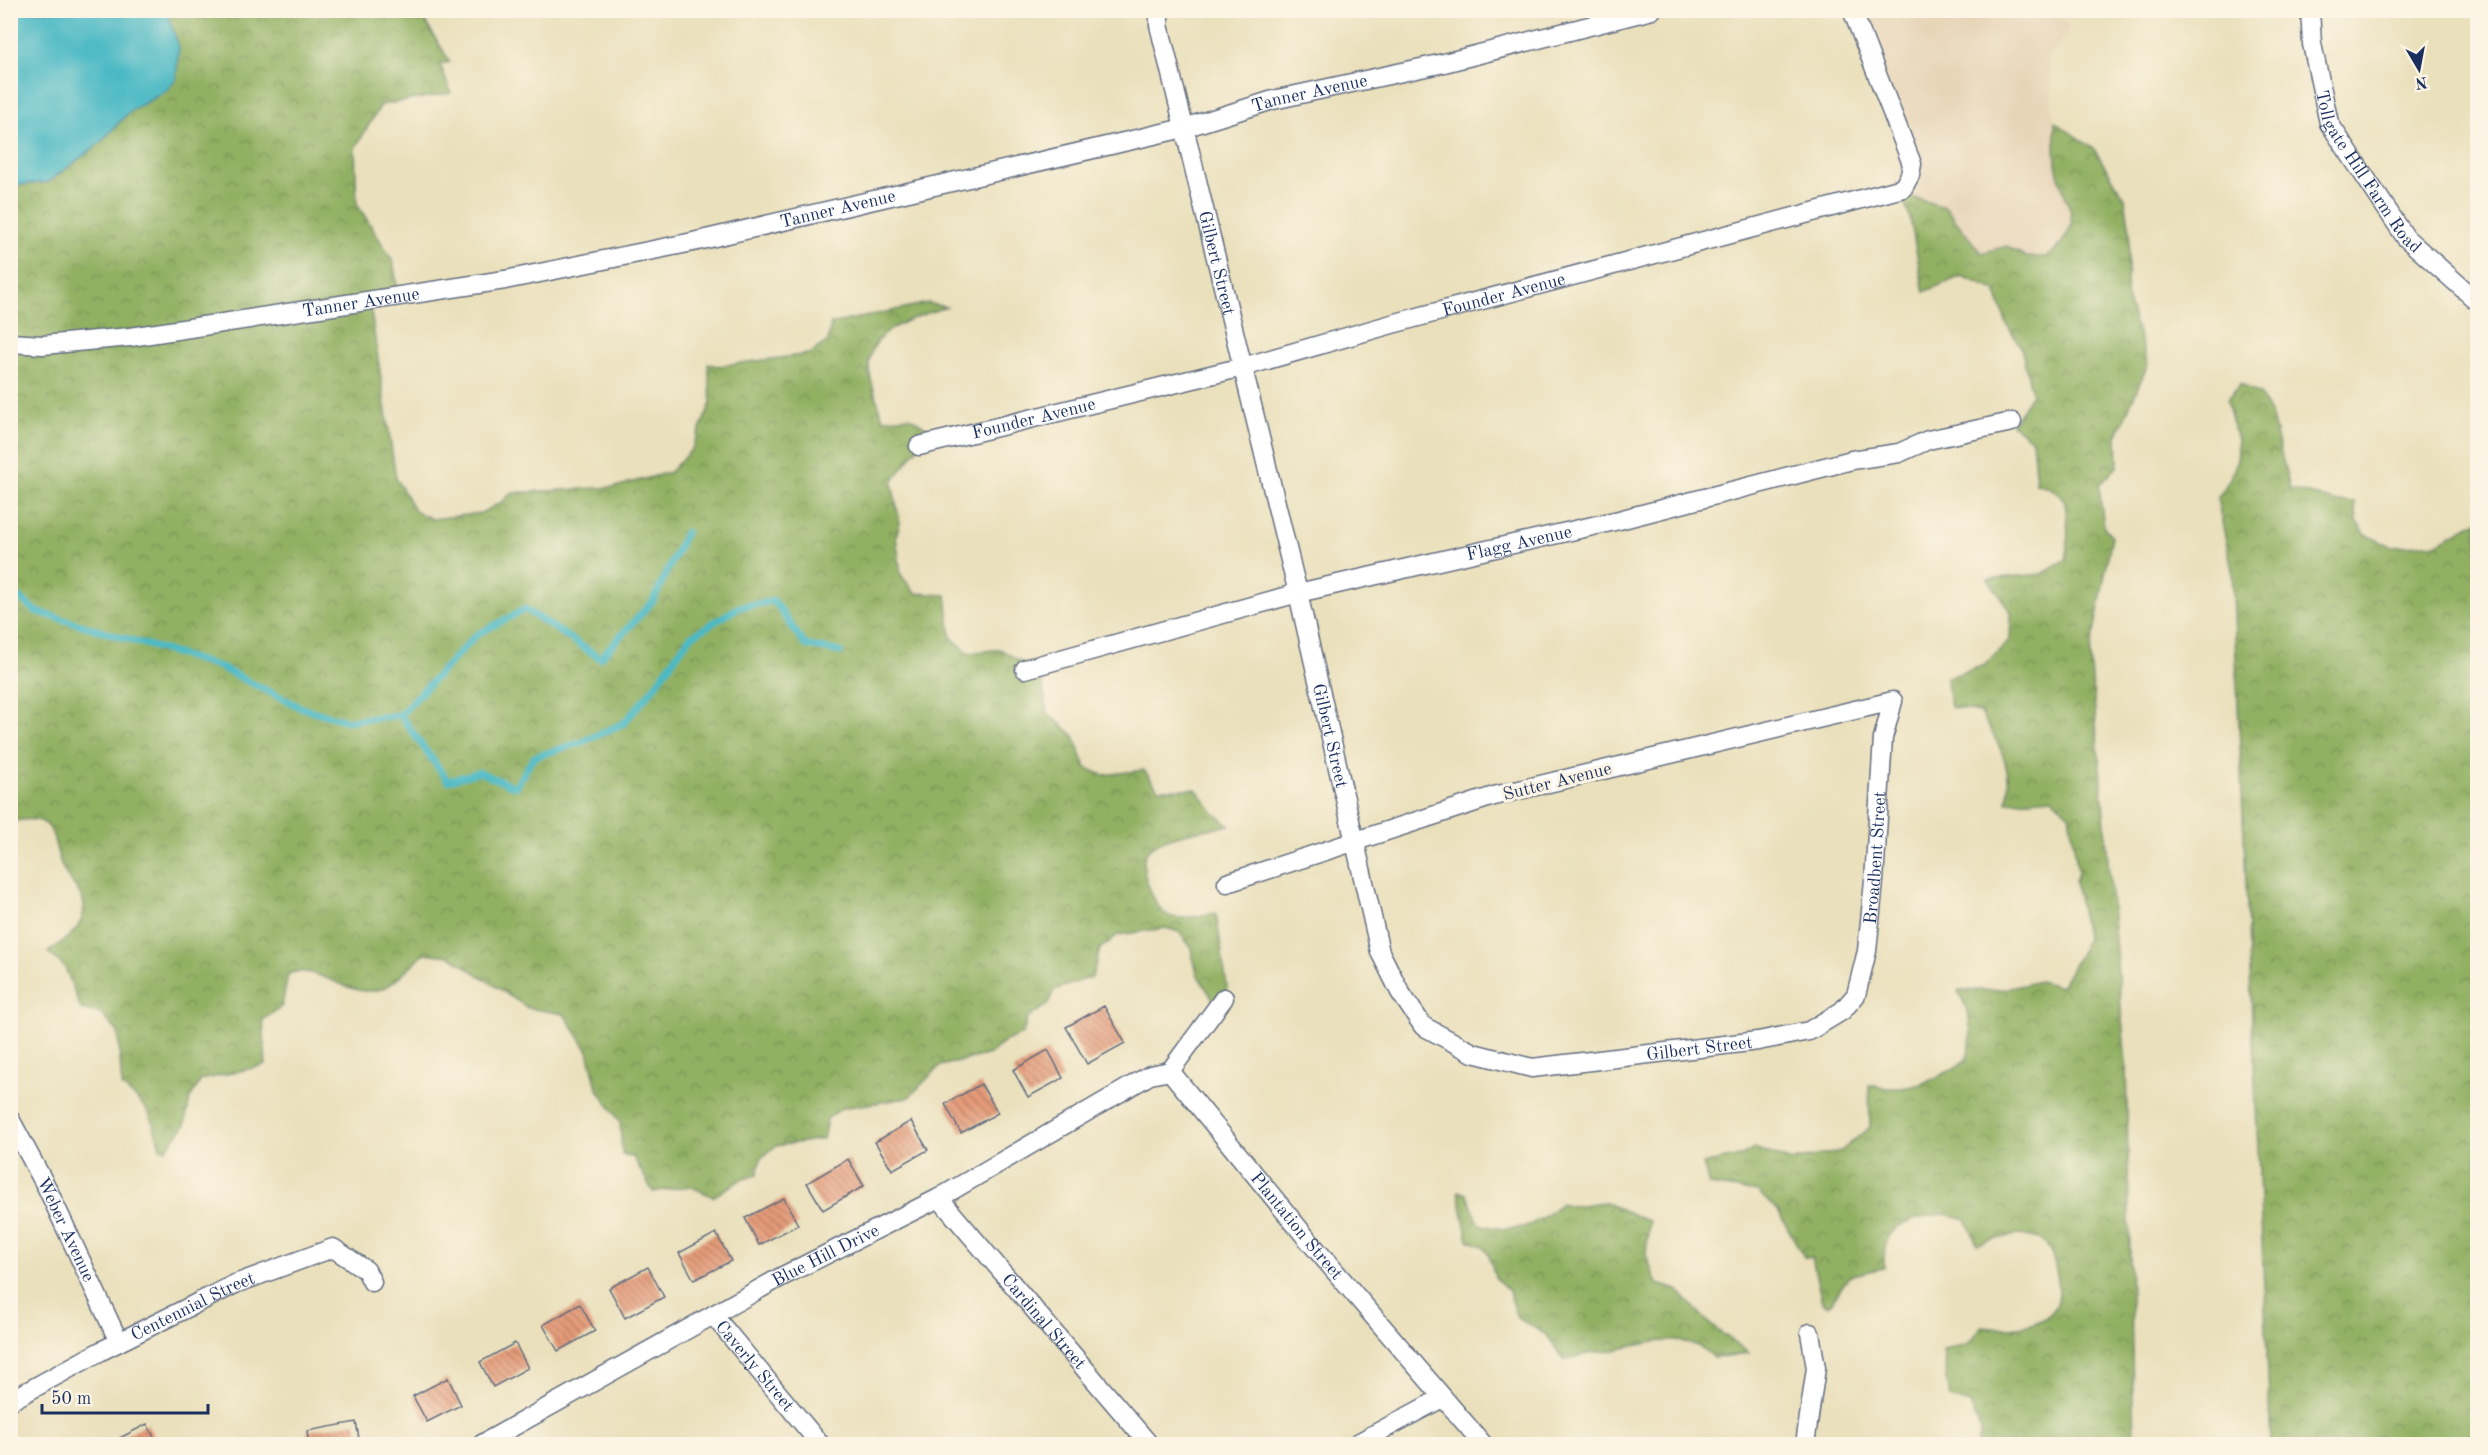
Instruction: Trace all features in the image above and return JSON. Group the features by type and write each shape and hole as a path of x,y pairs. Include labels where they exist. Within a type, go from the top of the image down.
{"street":[{"name":"Gilbert Street","path":"1159,10 1159,25 1298,593 1380,952 1400,992 1424,1026 1473,1053 1532,1068 1758,1041 1809,1031 1842,1011"},
{"name":"Tanner Avenue","path":"10,343 44,345 130,337 505,280 693,242 1184,128 1273,100 1444,63 1652,10"},
{"name":"Founder Avenue","path":"919,446 1243,367 1392,324 1903,188 1910,175 1911,164 1852,10"},
{"name":"Tollgate Hill Farm Road","path":"2310,10 2312,44 2329,123 2406,238 2478,302"},
{"name":"Flagg Avenue","path":"1025,669 1298,593 1619,520 1852,460 1899,453 1928,440 2012,422"},
{"name":"Sutter Avenue","path":"1227,884 1494,796 1893,700"},
{"name":"Broadbent Street","path":"1842,1011 1856,995 1867,951 1874,881 1882,738 1893,700"},
{"path":"1170,1071 1224,998"},
{"name":"Blue Hill Drive","path":"482,1444 781,1277 939,1198 1150,1076 1170,1071"},
{"name":"Plantation Street","path":"1170,1071 1442,1398 1483,1444"},
{"name":"Weber Avenue","path":"10,1119 46,1188 119,1342"},
{"name":"Cardinal Street","path":"939,1198 1149,1444"},
{"name":"Centennial Street","path":"10,1401 119,1342 235,1284 333,1248 366,1270 372,1282"},
{"name":"Caverly Street","path":"713,1315 820,1444"},
{"path":"1805,1444 1816,1368 1810,1333"},
{"path":"1356,1444 1442,1398"}],"shaded area":[{"path":"1843,11 2060,11 2069,29 2049,59 2057,168 2074,218 2066,240 2048,257 2026,257 2007,246 1981,253 1945,207 1901,194 1893,189 1899,167 1893,130 1874,77"}],"green space":[{"path":"166,11 419,11 450,62 440,64 451,93 381,105 355,148 357,204 393,261 399,298 370,305 396,478 415,511 432,519 481,513 502,502 511,493 615,487 670,472 692,449 711,403 708,364 718,366 809,354 828,341 831,324 928,303 946,307 897,325 877,342 871,352 869,372 883,419 910,417 931,430 892,482 900,523 896,536 901,575 915,593 946,595 951,637 969,653 1000,649 1023,663 1038,664 1048,713 1074,736 1086,768 1103,775 1144,770 1158,789 1196,789 1214,813 1229,825 1162,841 1153,846 1144,858 1148,884 1156,902 1166,914 1183,918 1216,913 1227,987 1224,998 1216,1004 1198,976 1190,946 1179,932 1166,928 1118,935 1100,949 1092,977 1054,990 1048,1004 1027,1019 1023,1034 1005,1041 990,1054 940,1066 908,1098 842,1108 827,1119 823,1139 776,1146 761,1158 757,1175 740,1180 713,1197 690,1186 653,1192 633,1157 622,1154 620,1122 597,1088 588,1051 564,1014 528,1008 450,956 424,953 391,984 373,991 348,987 312,973 288,974 282,1006 263,1020 266,1065 201,1080 190,1098 185,1125 166,1149 160,1148 149,1113 122,1087 118,1032 100,1013 81,1009 65,967 48,952 67,939 77,928 83,915 82,897 64,871 47,825 39,821 28,820 11,822 10,186 49,182 99,144 129,112 166,91 169,13"},
{"path":"2055,122 2094,149 2125,198 2130,231 2126,295 2148,364 2117,436 2118,466 2099,486 2104,528 2112,536 2090,655 2126,1065 2134,1444 1976,1444 1981,1431 1970,1404 1950,1398 1943,1350 1967,1344 1982,1327 2011,1328 2032,1324 2049,1315 2058,1302 2059,1294 2055,1264 2044,1242 2021,1235 1977,1244 1966,1219 1938,1215 1910,1221 1890,1234 1885,1249 1884,1268 1849,1276 1829,1306 1822,1302 1812,1258 1804,1257 1778,1211 1758,1192 1709,1185 1703,1164 1744,1155 1755,1148 1792,1161 1841,1151 1870,1127 1869,1085 1882,1088 1908,1087 1943,1075 1966,1061 1971,1034 1969,1017 1958,991 2005,989 2041,981 2061,987 2087,940 2075,882 2078,872 2069,814 2052,798 2007,802 2008,777 1998,744 1980,712 1951,707 1946,678 1985,665 2010,639 2011,612 1988,579 2042,574 2066,560 2068,539 2064,501 2056,491 2036,483 2032,440 2012,424 2032,394 2021,347 2007,325 1995,290 1962,276 1924,292 1910,218 1901,194 1945,207 1981,253 2007,246 2026,257 2048,257 2068,234 2071,224 2069,207 2056,164"},
{"path":"2240,384 2260,394 2272,417 2290,489 2339,502 2355,502 2357,522 2366,535 2393,547 2438,543 2477,521 2477,1444 2271,1444 2232,570 2217,498 2227,484 2237,461 2237,440 2227,400"},
{"path":"1458,1191 1467,1194 1479,1224 1503,1229 1523,1227 1533,1223 1561,1203 1571,1206 1604,1202 1649,1221 1646,1255 1657,1284 1677,1290 1711,1325 1749,1353 1714,1358 1692,1344 1666,1341 1584,1355 1564,1361 1547,1335 1517,1318 1509,1291 1495,1277 1489,1255 1482,1246 1468,1240"}],"water":[{"path":"166,10 179,47 176,79 166,91 129,112 99,144 48,182 11,186 11,11"}],"building":[{"path":"1104,1006 1125,1043 1087,1064 1066,1027"},
{"path":"1048,1050 1063,1078 1028,1097 1013,1070"},
{"path":"981,1084 998,1113 961,1133 945,1104"},
{"path":"911,1121 928,1150 892,1170 875,1142"},
{"path":"848,1159 864,1186 823,1210 807,1183"},
{"path":"784,1198 798,1225 759,1245 745,1218"},
{"path":"716,1233 731,1261 694,1280 679,1253"},
{"path":"648,1267 664,1297 625,1318 609,1288"},
{"path":"580,1304 595,1331 558,1351 543,1325"},
{"path":"515,1343 528,1368 493,1387 480,1362"},
{"path":"448,1378 461,1405 427,1422 413,1396"},
{"path":"356,1422 360,1444 309,1444 307,1431"},
{"path":"147,1424 158,1444 108,1444"},
{"path":"240,1440 279,1442 279,1444 239,1444"}],"waterway":[{"path":"10,589 35,611 217,666 302,708 347,721 400,715 476,635 525,609 600,658 653,601 686,532"},
{"path":"400,715 448,781 479,772 515,787 534,757 582,742 624,723 651,691 690,637 739,607 774,601 805,645 840,652"}]}
